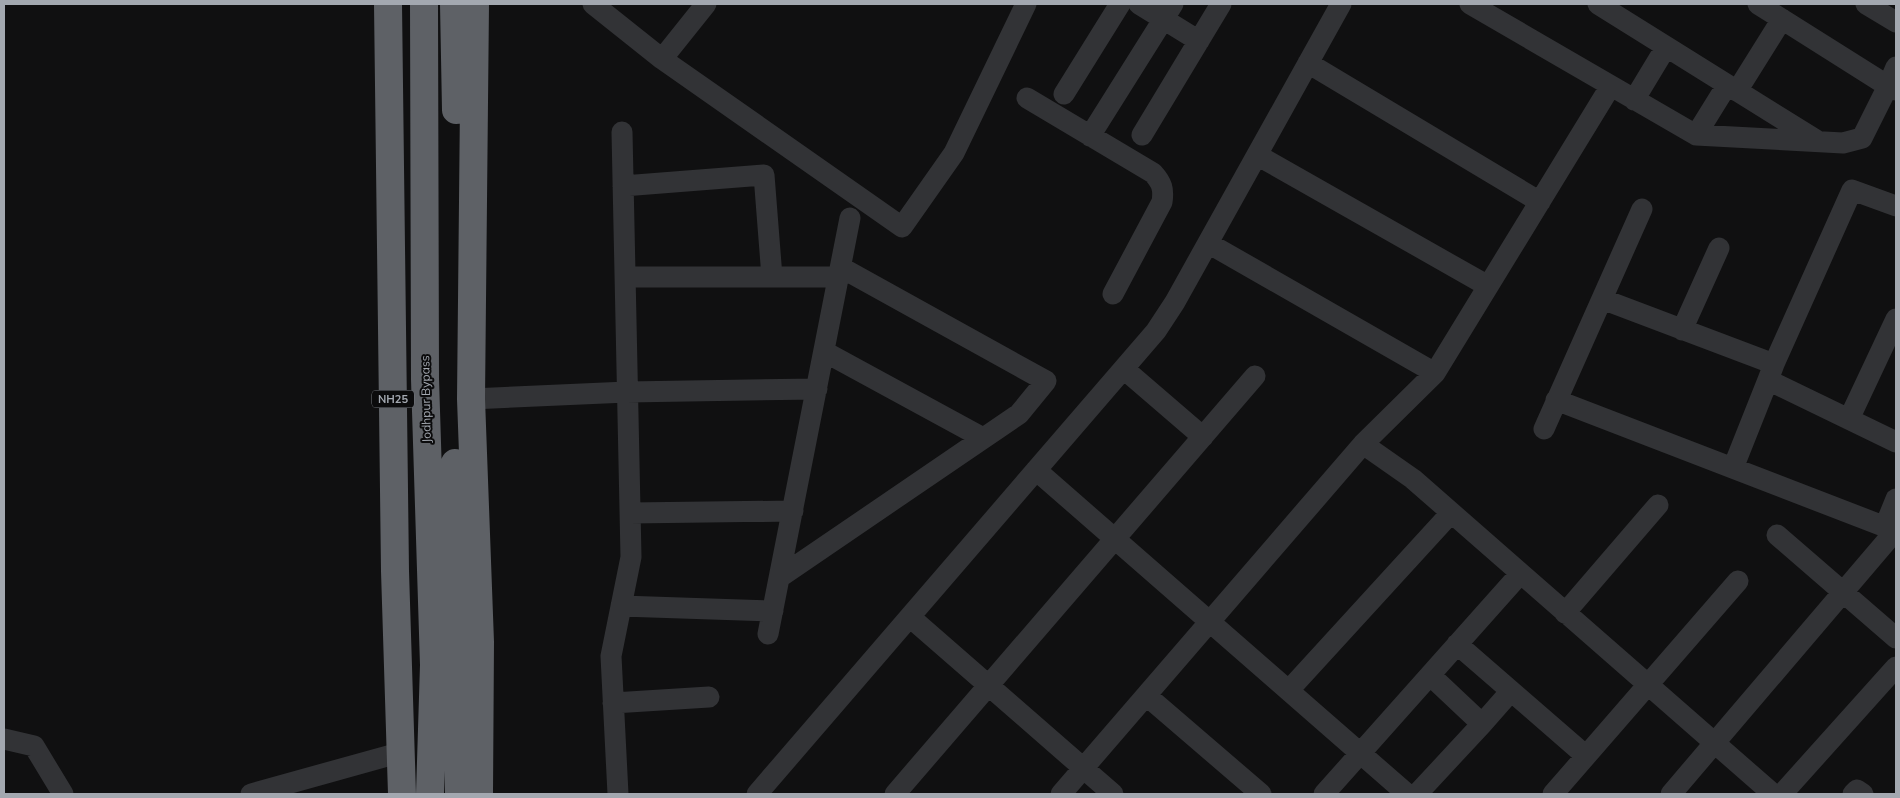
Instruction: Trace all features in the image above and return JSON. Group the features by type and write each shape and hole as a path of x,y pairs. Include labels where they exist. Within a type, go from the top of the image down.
{"highway":[{"name":"NH25","path":"388,4 395,571 402,794"},
{"name":"Jodhpur Bypass","path":"424,4 425,333 434,665 430,794"},
{"path":"454,4 459,794"},
{"path":"475,4 472,399 480,642 479,794"}],"street":[{"path":"593,4 662,59 902,227 954,153 1026,4"},
{"path":"662,59 706,4"},
{"path":"1064,94 1120,4"},
{"path":"1139,4 1168,11 1199,41"},
{"path":"1142,135 1222,4"},
{"path":"757,794 1156,331 1176,302 1341,4"},
{"path":"1470,4 1610,87 1696,135 1843,143 1862,138 1893,81 1758,4"},
{"path":"1598,4 1623,10 1666,47 1819,142"},
{"path":"1866,4 1896,22"},
{"path":"1090,136 1168,11"},
{"path":"1696,135 1782,19"},
{"path":"1634,100 1666,47"},
{"path":"1308,63 1540,202"},
{"path":"1061,794 1363,444 1435,373 1610,87"},
{"path":"1027,98 1153,173 1164,189 1162,202 1113,294"},
{"path":"618,794 611,656 631,557 622,132"},
{"path":"1257,155 1488,286"},
{"path":"623,186 764,174 772,277"},
{"path":"1733,468 1771,372 1852,190 1896,206"},
{"path":"1544,429 1642,209"},
{"path":"768,634 841,272 850,218"},
{"path":"1208,243 1435,373"},
{"path":"1682,330 1719,248"},
{"path":"625,277 772,277 841,272 1046,380 1019,414 780,577"},
{"path":"1602,299 1682,330 1771,372 1849,419 1896,442"},
{"path":"1849,419 1896,319"},
{"path":"825,352 983,438"},
{"path":"1124,368 1203,436"},
{"path":"895,794 1255,376"},
{"path":"472,399 627,392 817,389"},
{"path":"1556,400 1892,529"},
{"path":"1363,444 1413,479 1772,794"},
{"path":"1036,470 1407,794"},
{"path":"1672,794 1843,592 1892,529 1896,499"},
{"path":"1565,613 1658,505"},
{"path":"630,513 793,510"},
{"path":"1289,690 1451,513"},
{"path":"1777,534 1896,638"},
{"path":"1324,794 1520,574"},
{"path":"1553,794 1738,580"},
{"path":"621,606 773,611"},
{"path":"910,617 1113,794"},
{"path":"1457,644 1586,756"},
{"path":"1782,794 1896,667"},
{"path":"1430,675 1482,724"},
{"path":"1417,794 1511,691"},
{"path":"1147,696 1261,794"},
{"path":"613,703 708,697"},
{"path":"4,738 34,746 63,794"},
{"path":"251,794 402,752"},
{"path":"1853,794 1857,790 1862,794"}]}
